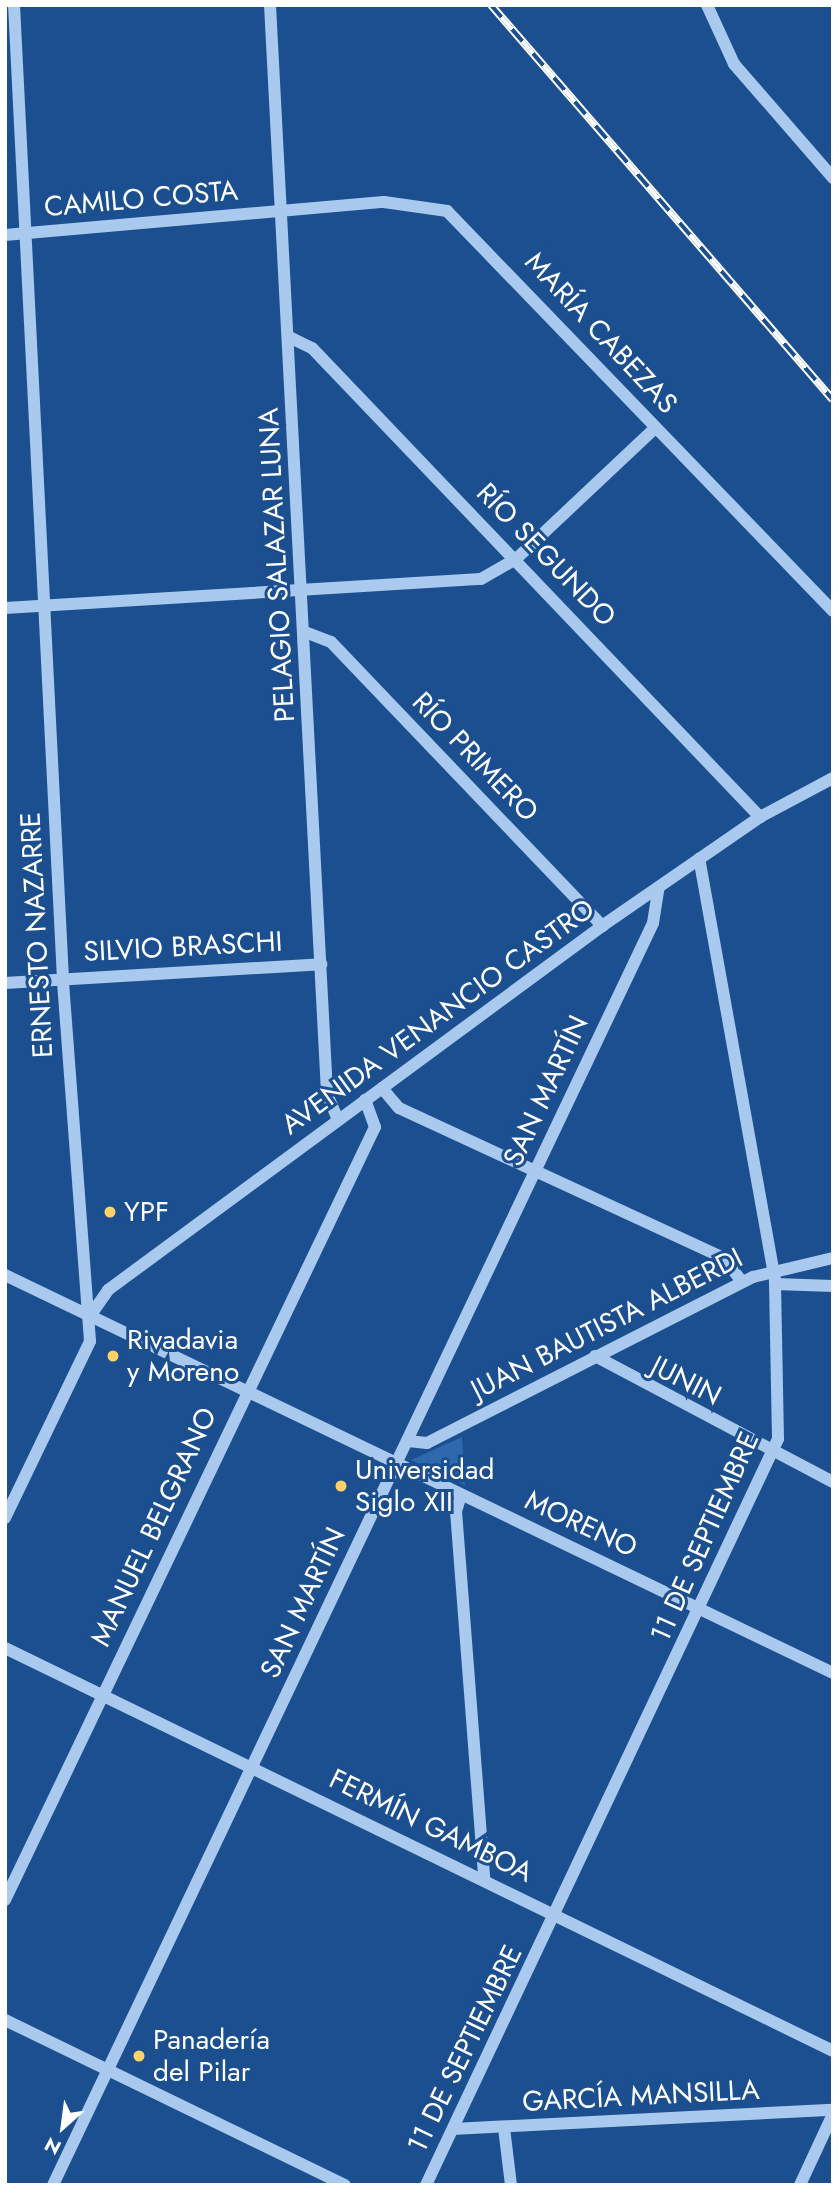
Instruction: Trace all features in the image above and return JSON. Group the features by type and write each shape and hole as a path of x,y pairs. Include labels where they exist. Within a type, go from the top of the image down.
{"street":[{"name":"ERNESTO NAZARRE","path":"14,5 63,979 80,1266 90,1316"},
{"name":"PELAGIO SALAZAR LUNA","path":"270,5 305,632 327,1094 338,1120"},
{"path":"707,5 734,64 833,178"},
{"name":"MARÍA CABEZAS","path":"281,211 384,202 447,211 833,611"},
{"name":"CAMILO COSTA","path":"5,235 281,211"},
{"name":"RÍO SEGUNDO","path":"289,337 312,348 760,817"},
{"path":"5,608 302,585 481,579 516,559 655,428"},
{"name":"RÍO PRIMERO","path":"305,632 331,642 602,926"},
{"name":"AVENIDA VENANCIO CASTRO","path":"90,1316 108,1290 602,926 760,817 833,778"},
{"name":"11 DE SEPTIEMBRE","path":"426,2185 557,1916 772,1452 781,1404 775,1284 699,859"},
{"name":"SAN MARTÍN","path":"53,2185 653,923 659,887"},
{"name":"SILVIO BRASCHI","path":"5,983 321,964"},
{"path":"382,1088 399,1108 534,1174 724,1258 742,1282"},
{"name":"MANUEL BELGRANO","path":"5,1900 246,1391 375,1127 365,1100"},
{"name":"JUAN BAUTISTA ALBERDI","path":"408,1441 428,1443 742,1282 773,1271 833,1258"},
{"name":"MORENO","path":"5,1275 833,1673"},
{"name":"JUAN BAUTISTA ALBERDI","path":"775,1284 833,1286"},
{"path":"5,1518 86,1352 90,1316"},
{"name":"JUNIN","path":"595,1356 833,1482"},
{"path":"461,1495 456,1511 484,1879"},
{"name":"FERMÍN GAMBOA","path":"5,1648 254,1765 833,2051"},
{"path":"5,2020 345,2185"},
{"path":"800,2185 833,2112"},
{"name":"GARCÍA MANSILLA","path":"453,2129 833,2112"},
{"path":"505,2128 511,2185"}],"shaded area":[{"path":"462,1437 465,1485 411,1460"}],"railway":[{"path":"491,5 833,400"}],"place":[{"name":"YPF","path":"110,1212"},
{"name":"Rivadavia y Moreno","path":"113,1356"},
{"name":"Universidad Siglo XII","path":"341,1486"},
{"name":"Panadería del Pilar","path":"139,2056"}]}
